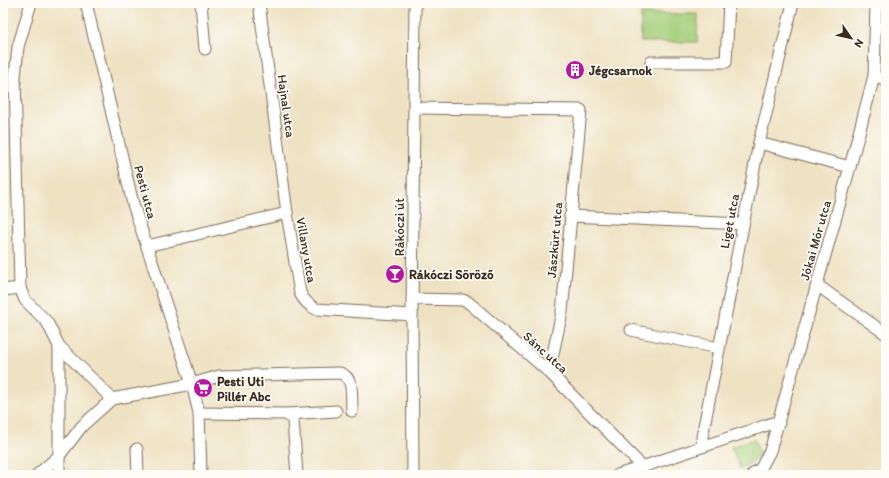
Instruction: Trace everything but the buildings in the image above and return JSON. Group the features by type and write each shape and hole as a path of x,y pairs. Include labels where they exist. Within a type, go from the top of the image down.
{"street":[{"path":"31,3 18,47 15,77 20,288 25,300 47,322 59,346 112,399"},
{"name":"Pesti utca","path":"86,3 133,204 192,384 198,413 201,475"},
{"path":"201,3 205,49"},
{"name":"Hajnal utca","path":"259,3 287,212"},
{"name":"Rákóczi út","path":"413,475 412,299 415,3"},
{"path":"650,62 726,62 729,3"},
{"name":"Liget utca","path":"703,446 702,437 759,143 793,3"},
{"name":"Jókai Mór utca","path":"752,475 766,460 779,423 874,76 876,3"},
{"path":"874,76 886,81"},
{"name":"Jászkürt utca","path":"414,108 581,110 562,312 549,372"},
{"path":"759,143 850,167"},
{"name":"Villany utca","path":"147,246 287,212 300,293 308,306 316,309 412,316"},
{"path":"570,216 743,224"},
{"path":"816,285 886,334"},
{"path":"3,290 20,288"},
{"name":"Sánc utca","path":"412,299 462,300 468,302 549,372 637,461 639,467"},
{"path":"631,330 719,348"},
{"path":"59,346 59,475"},
{"path":"37,475 59,456 82,426 112,399 192,384 219,376 340,373 347,375 350,380 352,411"},
{"path":"198,413 287,414 336,412"},
{"path":"287,414 292,420 297,475"},
{"path":"618,475 773,423 779,423"},
{"path":"137,449 138,475"}],"green space":[{"path":"641,14 698,14 697,42 641,42"},
{"path":"754,439 760,454 741,470 731,447"}],"place":[{"name":"Jégcsarnok","path":"575,70"},
{"name":"Rákóczi Söröző","path":"395,274"},
{"name":"Pesti Uti Pillér Abc","path":"203,388"}]}
